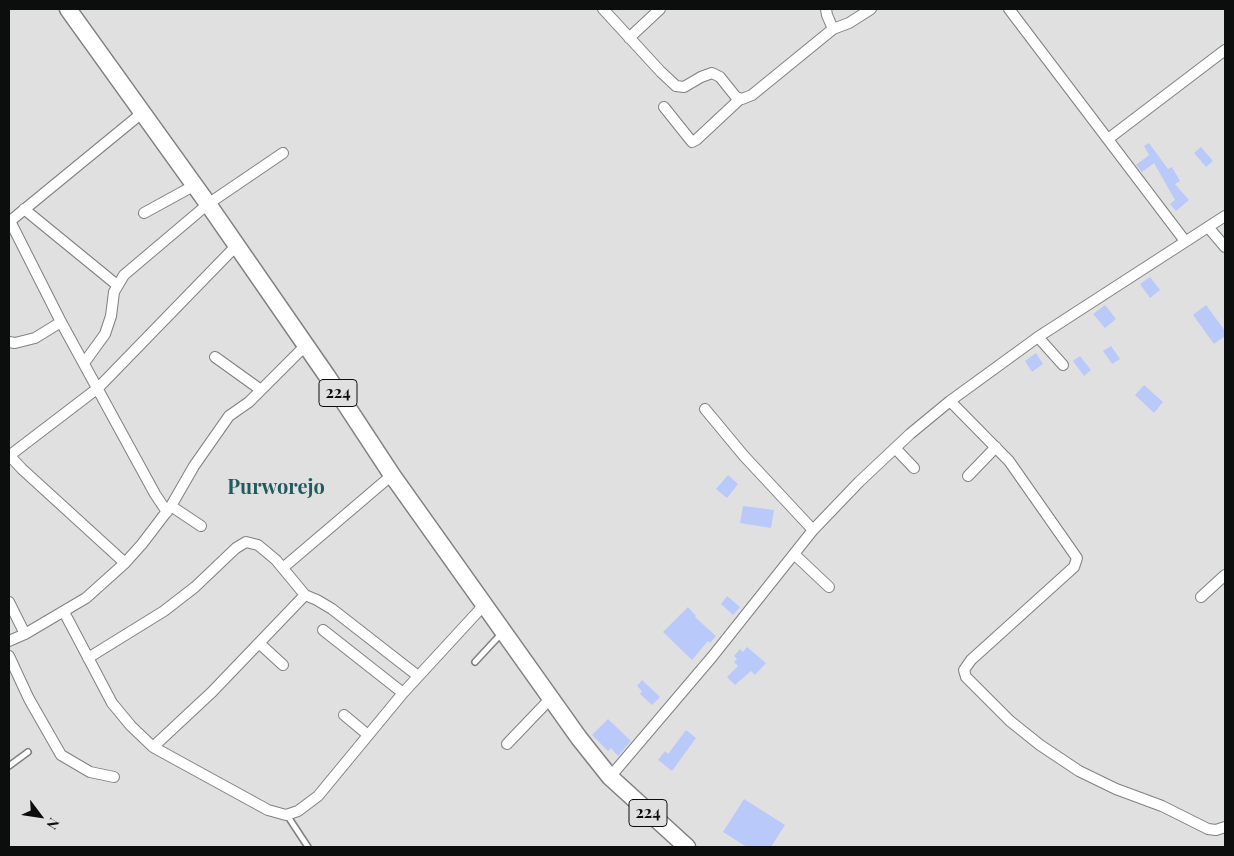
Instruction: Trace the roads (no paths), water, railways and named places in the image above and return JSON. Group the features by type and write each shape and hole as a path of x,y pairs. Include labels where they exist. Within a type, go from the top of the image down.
{"main road":[{"name":"224","path":"68,9 195,185 327,376 392,475 579,738 610,777 687,847"}],"street":[{"path":"603,9 660,72 676,86 686,87 700,77 712,73 720,77 736,97 740,99"},
{"path":"629,38 660,9"},
{"path":"826,9 833,29"},
{"path":"664,107 692,142 740,99 752,95 833,29 849,23 871,9"},
{"path":"1009,9 1185,241"},
{"path":"1108,139 1225,50"},
{"path":"142,113 9,222 155,494 169,509 201,526"},
{"path":"84,363 107,330 116,285 134,266 208,204 283,153"},
{"path":"144,213 195,185"},
{"path":"24,209 116,285"},
{"path":"610,777 712,657 813,530 895,448 950,401 1038,337 1225,216"},
{"path":"1208,227 1225,247"},
{"path":"125,563 9,455 98,388 236,246"},
{"path":"9,342 15,343 35,338 61,322"},
{"path":"1038,337 1062,365"},
{"path":"9,641 64,612 103,584 125,563 169,509 194,466 229,416 249,402 305,346"},
{"path":"215,358 260,390"},
{"path":"950,401 1015,469 1037,504 1076,554 1077,561 1074,566 971,660 964,670 966,677 1010,721 1040,746 1079,771 1116,789 1162,806 1208,829 1216,830 1225,827"},
{"path":"706,409 744,456 813,530"},
{"path":"968,476 996,447"},
{"path":"895,448 914,468"},
{"path":"284,567 392,475"},
{"path":"88,658 164,611 195,587 242,543 251,542 258,545 284,567 305,595 332,609 418,676"},
{"path":"794,554 830,587"},
{"path":"1201,597 1225,575"},
{"path":"153,748 212,692 305,595"},
{"path":"9,602 25,634"},
{"path":"64,612 112,702 131,726 153,748 268,810 286,815 298,811 310,802 418,676 484,605"},
{"path":"323,630 403,693"},
{"path":"259,642 283,665"},
{"path":"9,656 29,699 61,755 90,772 114,778"},
{"path":"507,744 551,698"},
{"path":"344,715 368,735"}],"lane":[{"path":"475,662 503,632"},
{"path":"9,766 28,752"},
{"path":"286,815 308,847"}],"district":[{"name":"Purworejo","path":"276,488"}]}
